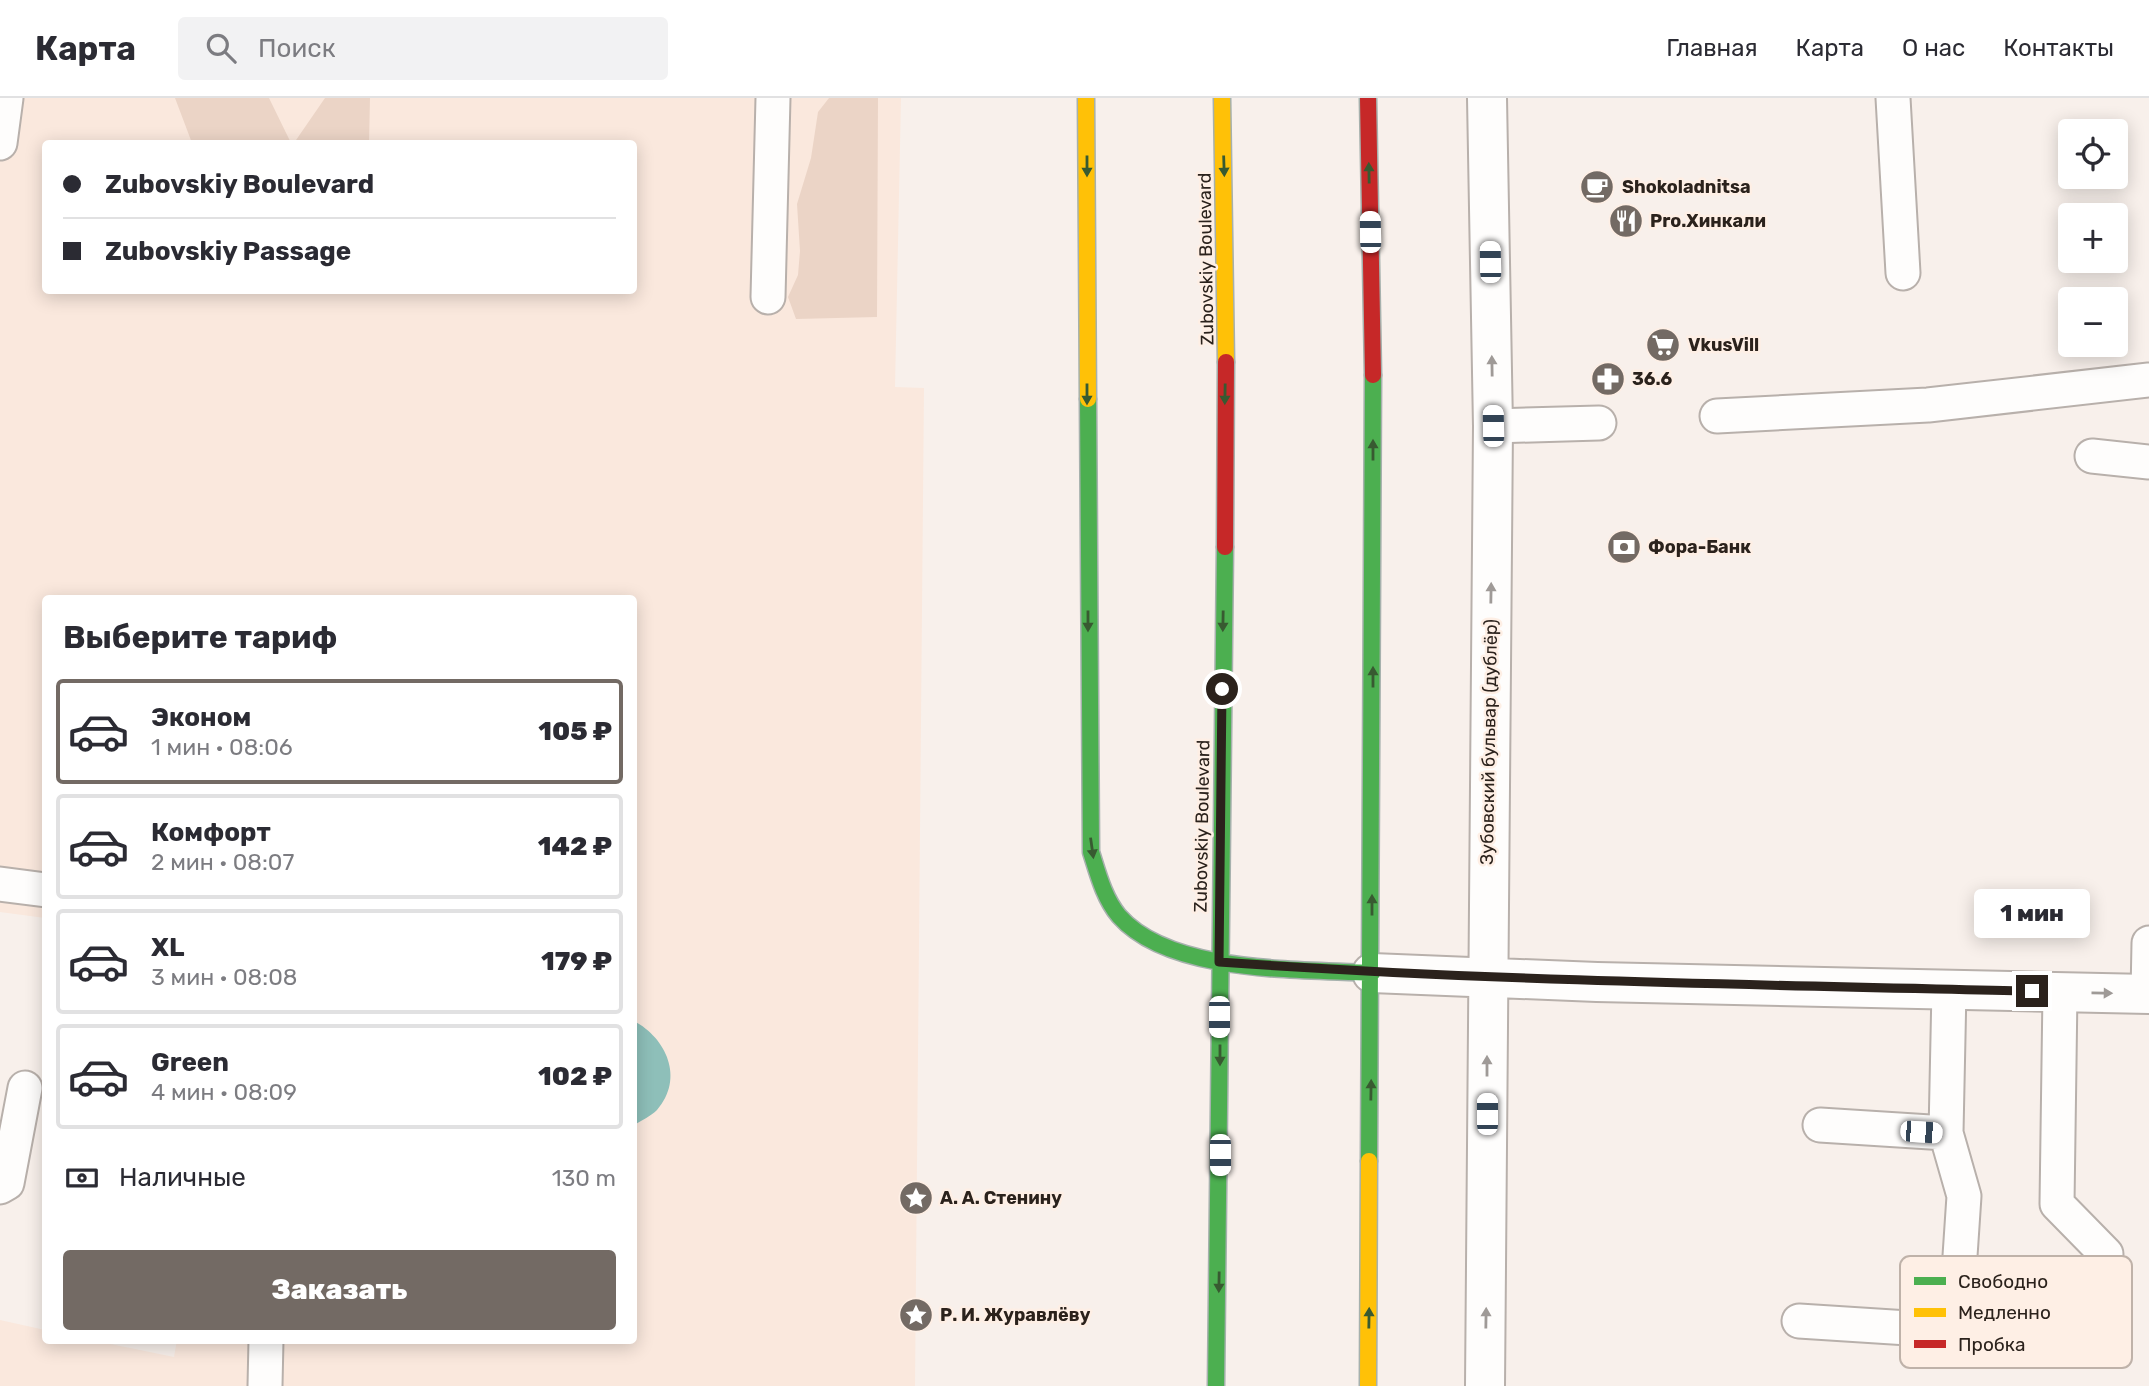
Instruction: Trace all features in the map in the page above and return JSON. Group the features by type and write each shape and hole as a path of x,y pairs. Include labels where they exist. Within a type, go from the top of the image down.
{"main road":[{"path":"1086,98 1091,852 1103,888 1121,919 1146,939 1219,962 1372,973"},
{"name":"Zubovskiy Boulevard","path":"1216,1386 1220,1210 1219,962 1227,261 1222,98"},
{"path":"1368,98 1374,419 1368,1386"}],"street":[{"name":"Зубовский бульвар (дублёр)","path":"1485,1386 1493,426 1487,98"},
{"path":"1372,973 2149,994"}],"lane":[{"path":"0,143 6,98"},
{"path":"768,297 773,98"},
{"path":"1893,98 1903,273"},
{"path":"1717,416 1928,405 2149,380"},
{"path":"1493,426 1599,423"},
{"path":"2092,456 2149,462"},
{"path":"0,884 42,889"},
{"path":"2149,943 2149,994"},
{"path":"1949,989 1947,1133 1964,1196 1960,1256"},
{"path":"2060,992 2057,1204 2106,1254"},
{"path":"0,1187 7,1183 25,1088"},
{"path":"1820,1125 1947,1133"},
{"path":"1799,1321 1900,1327"},
{"path":"265,1386 266,1344"}],"shaded area":[{"path":"0,98 901,98 895,387 924,388 915,1386 0,1386 0,1320 42,1329 42,1344 111,1344 174,1357 176,1344 637,1344 637,595 42,595 42,918 0,912"},
{"path":"175,98 269,98 290,140 191,140"},
{"path":"325,98 370,98 369,140 296,140"},
{"path":"829,98 878,98 877,317 796,319 788,297 798,275 800,251 797,204 811,158 818,112"}],"water":[{"path":"637,1023 663,1048 670,1072 670,1085 665,1098 649,1116 637,1123"}],"traffic: fast":[{"path":"1369,1161 1373,375"},
{"path":"1088,399 1091,852 1109,902 1119,916 1142,935 1170,949 1202,958 1238,965 1372,973"},
{"path":"1216,1386 1225,547"}],"traffic: slow":[{"path":"1086,98 1088,399"},
{"path":"1222,98 1226,362"},
{"path":"1368,1386 1369,1161"}],"traffic: jam":[{"path":"1368,98 1373,375"},
{"path":"1225,547 1226,362"}],"place":[{"name":"Shokoladnitsa","path":"1597,187"},
{"name":"Pro.Хинкали","path":"1626,221"},
{"name":"VkusVill","path":"1663,345"},
{"name":"36.6","path":"1608,379"},
{"name":"Фора-Банк","path":"1624,547"},
{"name":"А. А. Стенину","path":"916,1198"},
{"name":"Р. И. Журавлёву","path":"916,1315"}],"route":[{"path":"1222,689 1219,962 1372,973 1597,982 2032,991"}]}
